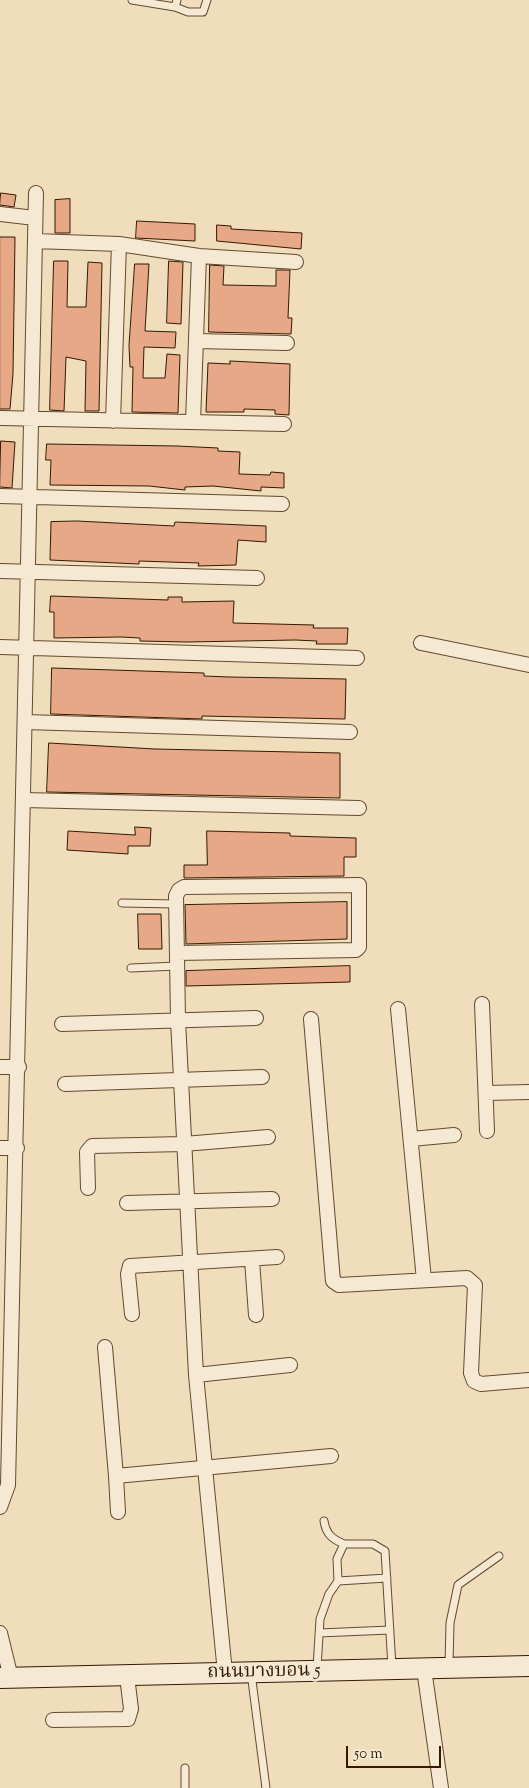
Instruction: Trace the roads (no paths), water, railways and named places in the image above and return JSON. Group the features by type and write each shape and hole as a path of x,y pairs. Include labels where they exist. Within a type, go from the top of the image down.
{"main road":[{"name":"ถนนบางบอน 5","path":"6,1678 529,1666"}],"street":[{"path":"0,1508 8,1485 4,1459 17,1148 36,194"},
{"path":"0,214 35,218"},
{"path":"35,241 119,244 200,256 296,262"},
{"path":"113,421 119,244"},
{"path":"193,422 200,256"},
{"path":"196,341 286,343"},
{"path":"0,418 284,424"},
{"path":"0,496 282,504"},
{"path":"0,571 257,578"},
{"path":"420,643 529,665"},
{"path":"0,647 357,658"},
{"path":"25,722 350,732"},
{"path":"24,800 359,808"},
{"path":"177,960 356,950 359,947 359,887 357,885 184,887 178,890 176,904 178,1020 196,1375 225,1674"},
{"path":"482,1004 487,1131"},
{"path":"398,1009 424,1280"},
{"path":"62,1024 256,1018"},
{"path":"311,1018 333,1281 339,1285 467,1278 475,1286 471,1373 474,1381 481,1384 529,1380"},
{"path":"0,1067 18,1067"},
{"path":"64,1084 262,1077"},
{"path":"486,1093 529,1092"},
{"path":"411,1138 454,1135"},
{"path":"88,1188 87,1152 92,1146 184,1144 268,1137"},
{"path":"0,1148 17,1148"},
{"path":"127,1203 272,1199"},
{"path":"132,1314 128,1274 130,1266 252,1260 276,1257"},
{"path":"252,1260 256,1315"},
{"path":"105,1347 118,1512"},
{"path":"196,1375 290,1364"},
{"path":"116,1476 205,1466 331,1456"},
{"path":"0,1633 6,1678"},
{"path":"424,1669 441,1788"},
{"path":"53,1720 128,1719 130,1709 127,1676"}],"lane":[{"path":"132,0 176,4 188,12 203,12 207,0"},
{"path":"122,903 176,904"},
{"path":"131,968 177,960"},
{"path":"324,1521 325,1530 333,1540 344,1544 373,1544 385,1551 393,1670"},
{"path":"317,1671 320,1619 329,1594 338,1581 337,1559 344,1544"},
{"path":"449,1668 450,1623 458,1585 499,1556"},
{"path":"338,1581 387,1578"},
{"path":"319,1633 390,1630"},
{"path":"251,1673 266,1788"},
{"path":"185,1768 185,1788"}]}
